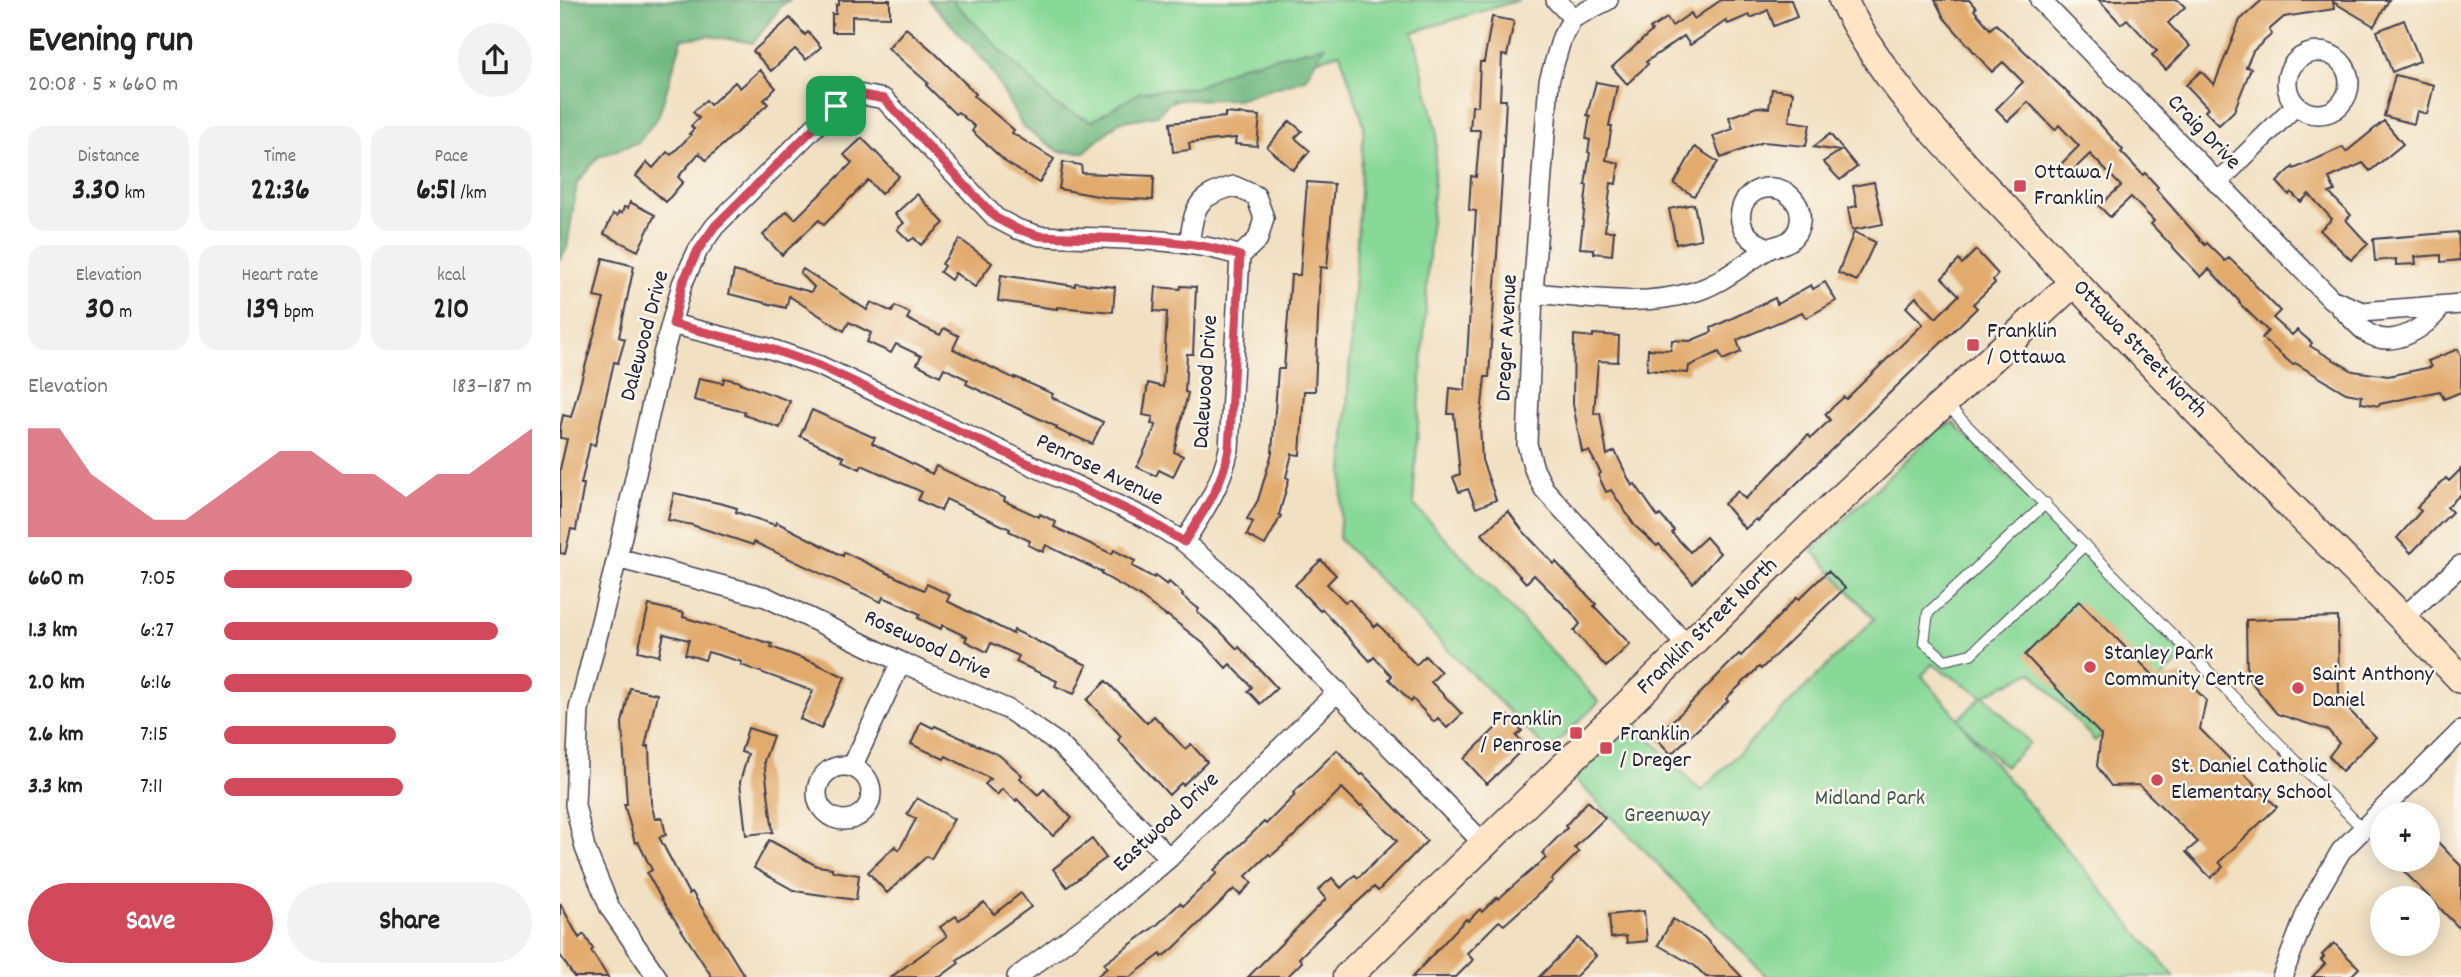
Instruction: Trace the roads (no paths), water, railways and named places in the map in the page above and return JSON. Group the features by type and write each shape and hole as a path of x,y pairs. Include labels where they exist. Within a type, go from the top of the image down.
{"street":[{"path":"1556,0 1573,18 1608,0"},
{"name":"Ottawa Street North","path":"1843,0 1880,62 1915,111 2241,456 2404,617 2461,679"},
{"name":"Craig Drive","path":"2040,0 2217,183 2369,334 2386,339 2418,330 2451,305"},
{"name":"Dreger Avenue","path":"1573,18 1562,37 1549,81 1534,293 1527,444 1534,470 1544,489 1686,646"},
{"name":"Dalewood Drive","path":"657,977 610,908 585,848 575,805 579,709 618,558 663,354 682,284 698,250 715,226 836,106 858,94 884,99 996,218 1017,229 1040,236 1215,247 1240,256 1229,449 1215,493 1184,542"},
{"path":"2217,183 2296,105"},
{"path":"1189,244 1194,210 1212,192 1234,186 1256,196 1264,218 1258,239 1240,256"},
{"path":"1534,293 1644,302 1682,295 1695,292 1735,271 1770,248"},
{"name":"Franklin Street North","path":"1347,977 1686,646 1944,401 2074,282"},
{"name":"Craig Drive","path":"2332,299 2362,312 2451,305"},
{"name":"Penrose Avenue","path":"673,324 768,348 820,366 1145,518 1184,542 1232,583 1484,844"},
{"name":"Rosewood Drive","path":"618,558 766,597 1009,710 1059,744 1169,858"},
{"path":"2404,617 2461,565"},
{"path":"852,766 901,662"},
{"name":"Eastwood Drive","path":"1017,977 1109,909 1169,858 1338,691"},
{"path":"2282,977 2309,905 2341,851 2461,731"}],"lane":[{"path":"1944,401 2362,828"},
{"path":"2046,503 1928,613 1924,642 1945,660 1971,654 2085,545"}],"place":[{"name":"Ottawa / Franklin","path":"2020,186"},
{"name":"Franklin / Ottawa","path":"1973,345"},
{"name":"Stanley Park Community Centre","path":"2090,667"},
{"name":"Saint Anthony Daniel","path":"2298,688"},
{"name":"Franklin / Penrose","path":"1576,733"},
{"name":"Franklin / Dreger","path":"1606,748"},
{"name":"St. Daniel Catholic Elementary School","path":"2157,780"}],"park label":[{"name":"Midland Park","path":"1870,799"},
{"name":"Greenway","path":"1667,816"}]}
